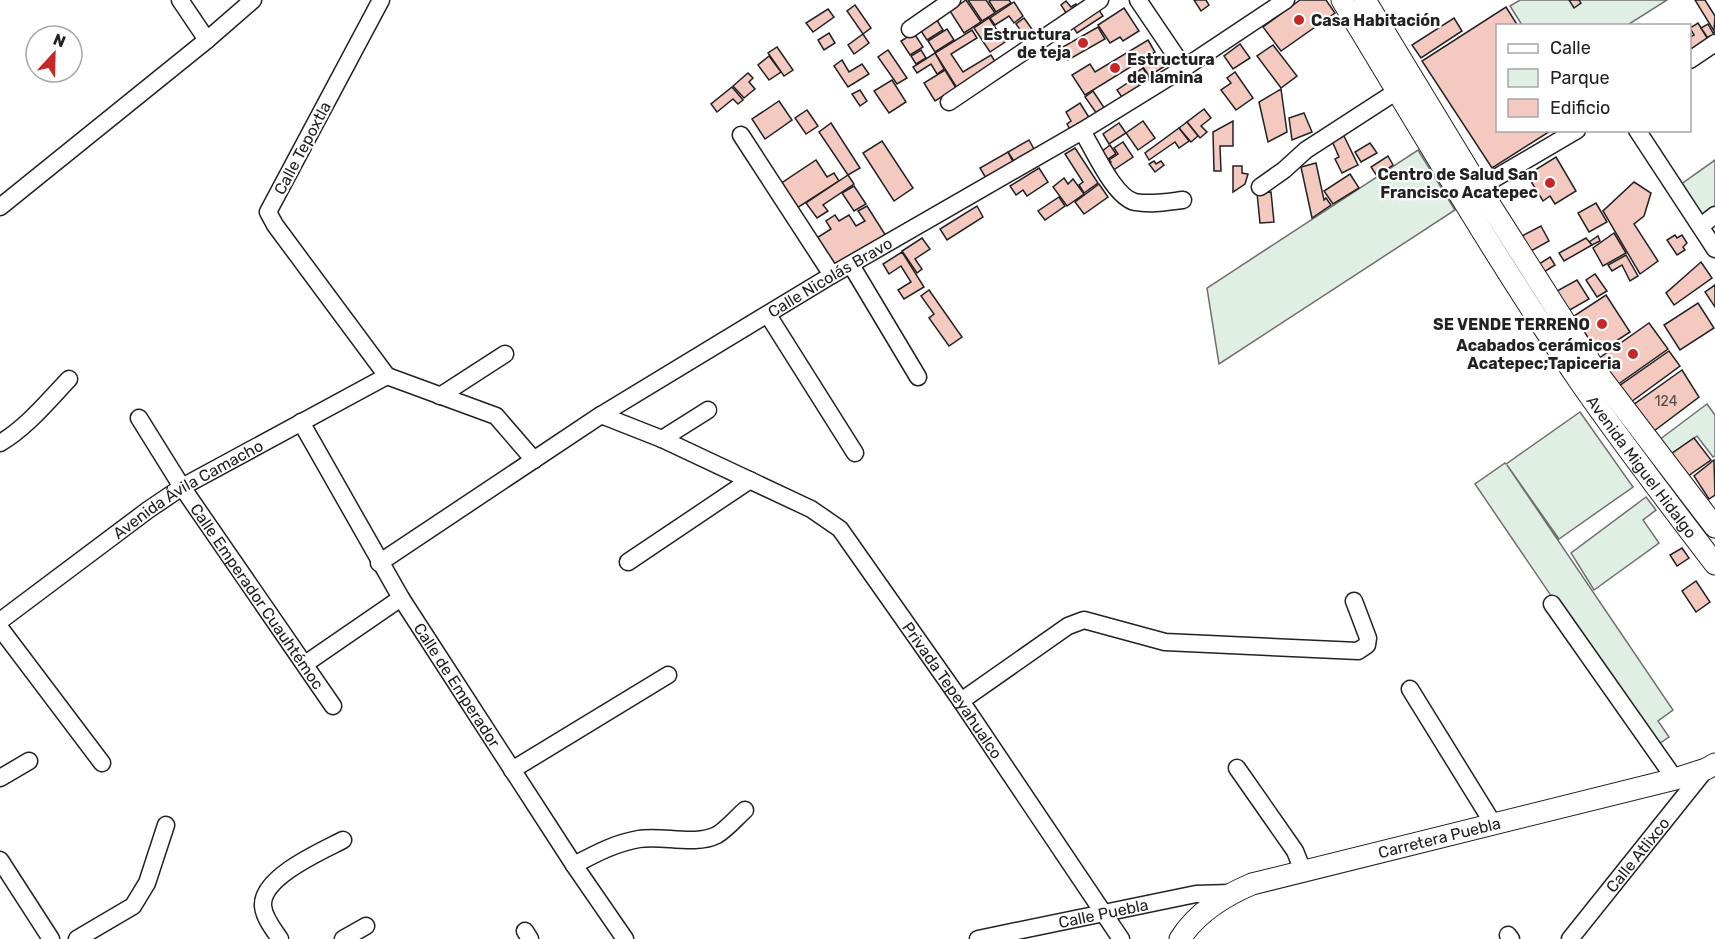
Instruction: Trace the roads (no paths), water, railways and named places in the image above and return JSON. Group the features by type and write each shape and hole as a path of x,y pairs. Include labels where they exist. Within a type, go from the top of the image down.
{"main road":[{"name":"Avenida Miguel Hidalgo","path":"1342,0 1397,91 1596,371 1715,527"},
{"name":"Avenida Miguel Hidalgo","path":"1365,0 1470,192 1580,381 1644,472 1715,564"},
{"name":"Carretera Puebla","path":"1180,939 1202,912 1230,893 1252,884 1675,779 1710,767"}],"street":[{"path":"180,0 207,40"},
{"path":"0,207 207,40 253,0"},
{"name":"Calle Tepoxtla","path":"381,0 268,212 275,225 387,375"},
{"path":"910,29 952,0"},
{"path":"949,102 1100,0"},
{"path":"1138,0 1184,68"},
{"name":"Calle Nicolás Bravo","path":"379,563 601,416 832,275 1082,131 1184,68 1286,0"},
{"path":"1691,59 1715,43"},
{"path":"1260,187 1306,150 1397,91"},
{"path":"1082,131 1119,192 1133,201 1159,204 1183,200"},
{"path":"1470,192 1574,132"},
{"path":"1638,132 1715,249"},
{"path":"741,135 832,275"},
{"path":"1701,226 1715,215"},
{"path":"851,265 918,377"},
{"path":"768,315 855,453"},
{"path":"440,396 505,354"},
{"path":"387,375 496,416 534,460"},
{"name":"Avenida Ávila Camacho","path":"0,621 138,517 182,487 387,375"},
{"path":"0,443 69,380"},
{"path":"662,439 708,410"},
{"name":"Privada Tepeyahualco","path":"601,416 662,439 812,509 840,530 961,701 1120,939"},
{"name":"Calle Emperador Cuauhtémoc","path":"139,418 182,487 333,706"},
{"name":"Calle de Emperador","path":"301,422 379,563 574,865 625,939"},
{"path":"628,562 750,480"},
{"path":"305,664 401,597"},
{"path":"961,701 1068,626 1084,620 1165,642 1358,651 1367,645 1368,638 1354,601"},
{"path":"1552,604 1675,779"},
{"path":"0,628 102,763"},
{"path":"512,770 668,675"},
{"path":"1410,689 1494,825"},
{"path":"0,778 29,761"},
{"name":"Calle Atlixco","path":"1575,937 1710,767"},
{"path":"1237,768 1295,851 1303,871"},
{"path":"574,865 604,849 640,839 709,838 719,834 745,810"},
{"path":"77,939 133,906 147,883 166,825"},
{"path":"280,939 268,920 263,905 266,895 288,869 343,840"},
{"path":"0,860 51,939"},
{"name":"Calle Puebla","path":"978,939 1196,894 1230,893"},
{"path":"343,939 366,926"}],"place":[{"name":"Casa Habitación","path":"1299,20"},
{"name":"Estructura de teja","path":"1083,43"},
{"name":"Estructura de lamina","path":"1115,68"},
{"name":"Centro de Salud San Francisco Acatepec","path":"1550,183"},
{"name":"SE VENDE TERRENO","path":"1602,324"},
{"name":"Acabados cerámicos Acatepec;Tapiceria","path":"1633,354"}]}
